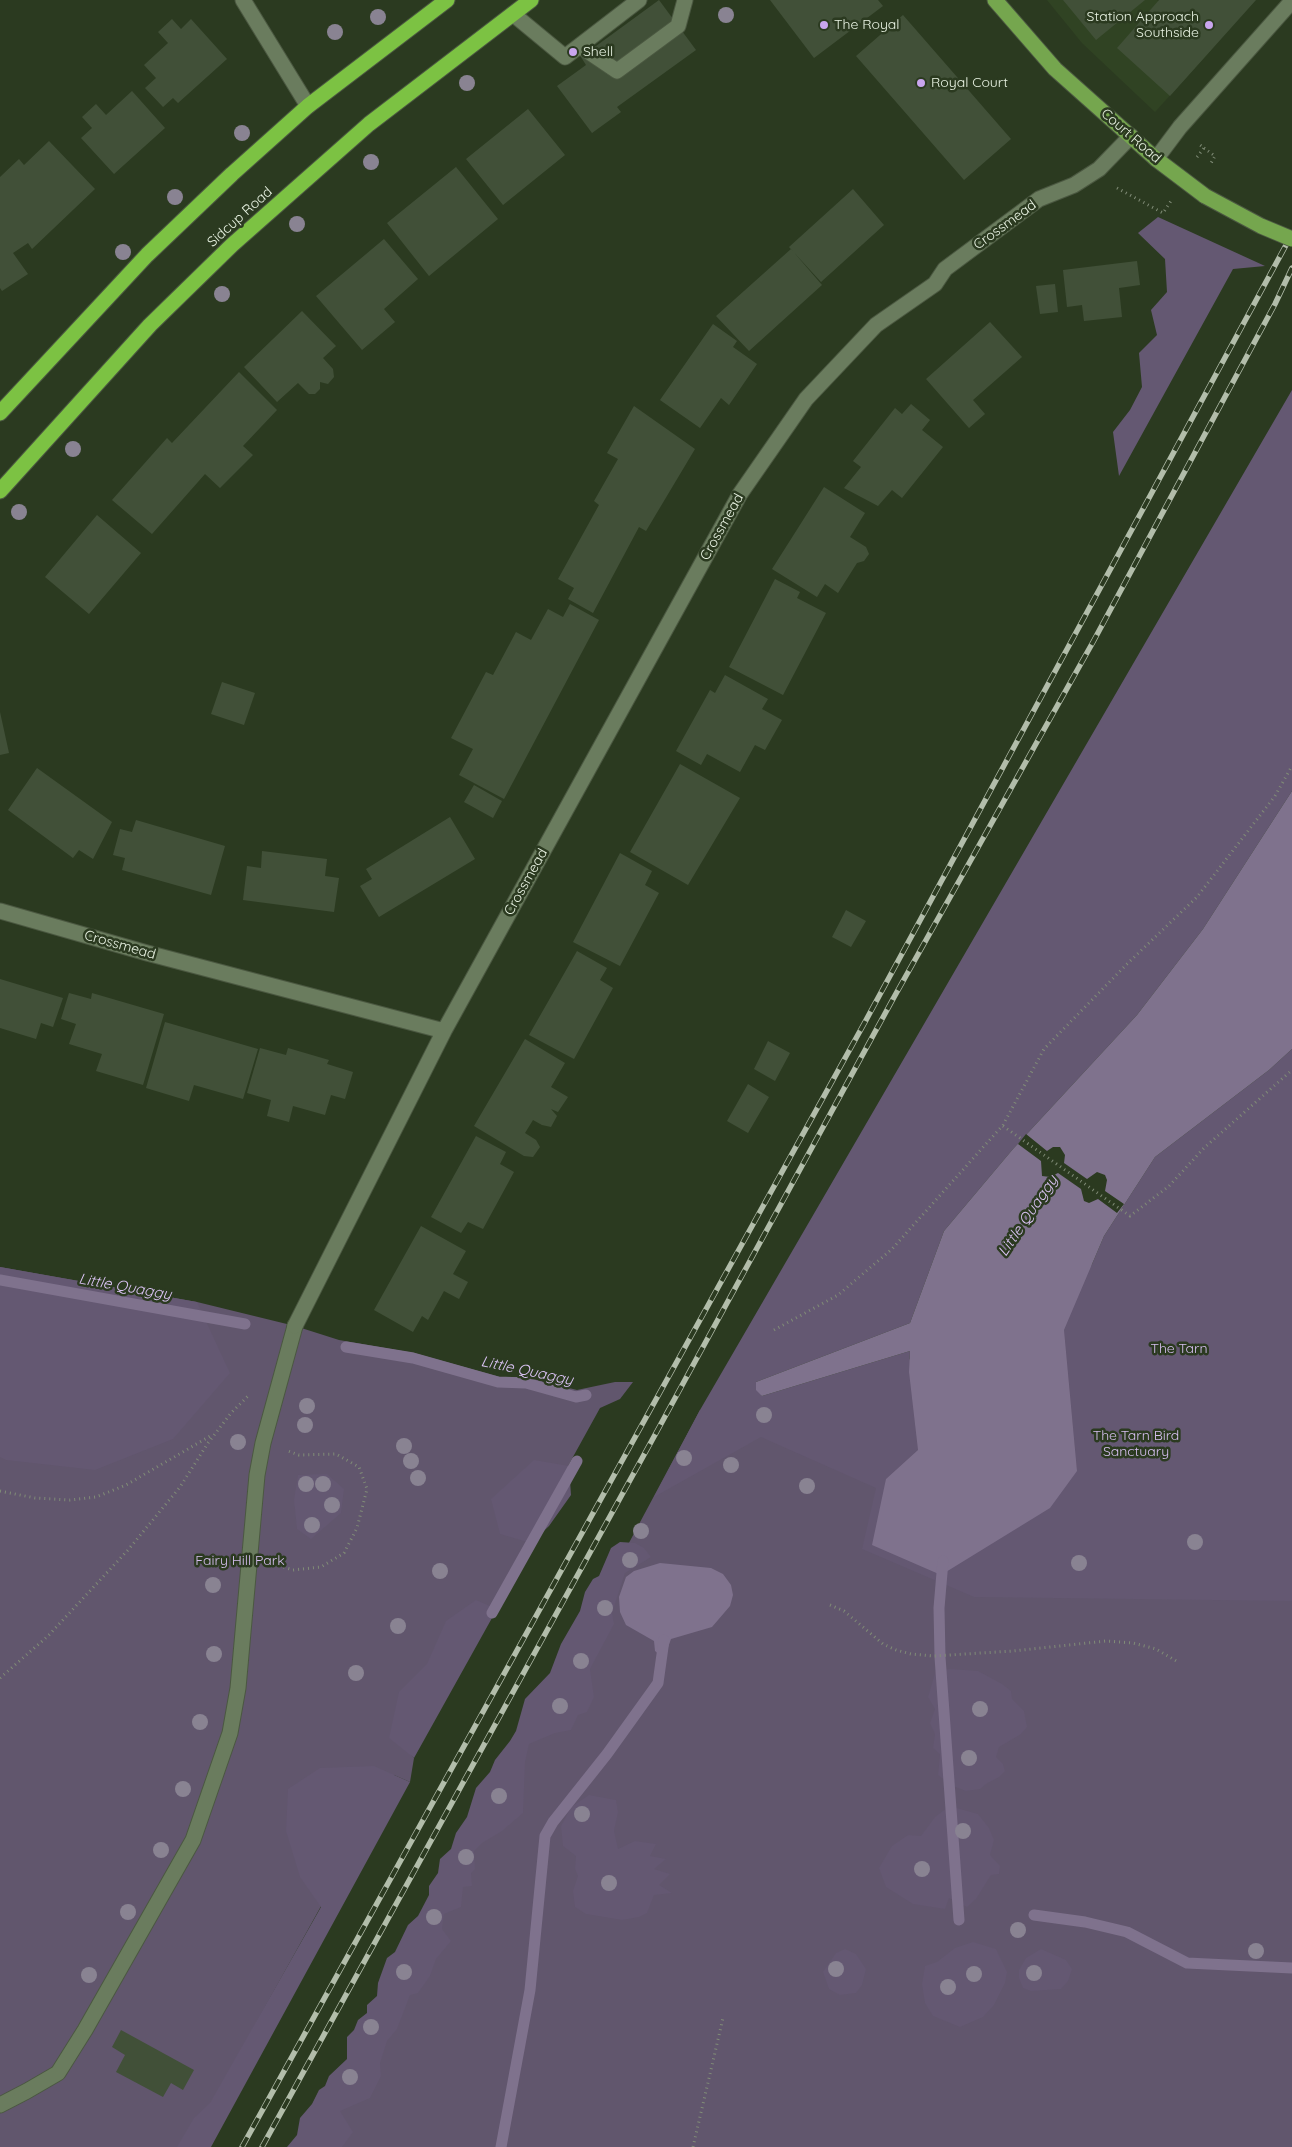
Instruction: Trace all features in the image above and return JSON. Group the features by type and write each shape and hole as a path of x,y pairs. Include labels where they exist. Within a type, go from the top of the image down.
{"highway":[{"path":"0,413 147,255 232,174 308,106 447,0"},
{"name":"Sidcup Road","path":"0,491 150,325 232,245 370,124 531,0"}],"main road":[{"name":"Court Road","path":"995,0 1055,69 1156,159 1205,196 1261,226 1292,239"}],"street":[{"path":"243,0 308,106"},
{"path":"513,14 565,57 639,0"},
{"path":"580,46 617,71 678,26 685,0"},
{"path":"1156,159 1180,127 1292,1"},
{"name":"Crossmead","path":"0,2105 58,2073 85,2030 193,1840 230,1733 238,1688 257,1475 263,1443 295,1326 444,1031 740,494 806,399 876,326 935,284 945,269 1039,199 1074,184 1098,169 1131,136"},
{"name":"Crossmead","path":"0,910 157,956 444,1031"}],"path":[{"path":"1204,148 1215,156 1210,164"},
{"path":"1116,187 1162,213 1169,204"},
{"path":"774,1330 838,1295 892,1249 1003,1125 1044,1049 1127,964 1197,897 1275,796 1292,766"},
{"path":"1003,1125 1130,1216 1169,1186 1204,1148 1292,1070"},
{"path":"0,1678 48,1636 128,1550 180,1487 231,1413 252,1393"},
{"path":"0,1491 35,1498 70,1500 96,1497 126,1485 215,1434"},
{"path":"250,1556 293,1570 321,1567 344,1552 357,1528 367,1489 359,1467 336,1454 298,1455 263,1443"},
{"path":"830,1605 844,1611 884,1644 896,1650 934,1656 1013,1651 1106,1641 1133,1643 1156,1650 1178,1662"},
{"path":"693,2147 723,2018"}],"shaded area":[{"path":"1047,0 1157,0 1212,49 1155,112 1082,43"}],"green space":[{"path":"1158,217 1265,266 1233,269 1119,476 1113,432 1130,410 1142,387 1139,353 1157,335 1151,310 1167,292 1165,259 1138,233"},
{"name":"The Tarn","path":"1292,390 1292,791 1203,929 1137,1015 1013,1149 944,1231 910,1323 756,1382 762,1396 910,1351 909,1372 918,1450 886,1479 1077,1471 1064,1330 1104,1236 1155,1157 1269,1070 1292,1049 1292,1601 974,1597 862,1549 876,1488 761,1437 654,1497 700,1410"},
{"name":"The Tarn Bird Sanctuary","path":"1292,1162 1292,2147 306,2147 700,1410 761,1436"},
{"name":"Fairy Hill Park","path":"0,1267 197,1302 295,1326 339,1340 414,1353 500,1377 525,1377 577,1390 615,1382 633,1382 620,1399 600,1408 526,1542 531,1543 497,1609 490,1606 408,1752 414,1758 410,1782 394,1775 187,2147 0,2147"},
{"path":"0,1267 197,1302 230,1373 173,1439 95,1470 6,1460 0,1457"},
{"path":"534,1460 569,1466 571,1495 549,1526 531,1543 500,1534 491,1499"},
{"path":"327,1474 344,1489 341,1513 311,1539 297,1529 294,1500 298,1475"},
{"path":"620,1542 635,1543 644,1548 651,1557 625,1573 612,1613 614,1624 590,1669 594,1697 587,1712 578,1715 571,1730 555,1733 529,1744 525,1762 523,1813 474,1851 475,1869 471,1873 472,1886 463,1887 461,1907 444,1914 442,1929 451,1941 436,1959 430,1976 418,1993 410,1995 397,2029 387,2041 380,2063 381,2076 370,2098 340,2111 353,2132 342,2147 287,2147 297,2135 300,2118 312,2104 319,2090 325,2086 329,2076 347,2059 347,2037 354,2030 358,2020 367,2013 367,2005 377,1996 378,1983 387,1958 395,1952 408,1925 418,1916 429,1895 429,1886 438,1873 440,1859 451,1849 456,1833 467,1817 476,1788 490,1772 495,1760 516,1731 525,1699 550,1673 561,1644 580,1611 585,1592 593,1579 599,1576 611,1548"},
{"path":"476,1600 497,1609 414,1758 389,1738 399,1692 427,1664 446,1621"},
{"path":"936,1670 978,1671 1002,1684 1011,1691 1012,1699 1024,1711 1027,1727 1021,1734 999,1747 996,1757 1003,1764 1005,1771 980,1789 966,1791 953,1786 938,1775 940,1754 933,1748 935,1734 930,1723 935,1709 928,1697"},
{"path":"374,1766 410,1782 211,2147 177,2147 194,2118 210,2103 321,1907 300,1877 286,1831 288,1789 320,1768"},
{"path":"589,1795 616,1800 618,1812 614,1831 618,1849 635,1841 656,1844 650,1856 666,1859 654,1869 670,1874 659,1885 672,1893 654,1895 647,1913 639,1917 622,1920 586,1914 575,1907 573,1891 578,1876 575,1869 576,1856 563,1846 561,1826 571,1807"},
{"path":"947,1808 957,1808 978,1814 989,1828 994,1840 990,1855 1000,1866 999,1874 991,1875 976,1899 967,1907 949,1898 945,1909 913,1904 886,1887 879,1868 892,1846 908,1835 921,1836 935,1817"},
{"path":"973,1942 996,1949 1007,1972 1005,1983 994,2005 983,2017 960,2027 933,2016 925,2003 922,1984 925,1966 937,1962 955,1948"},
{"path":"845,1949 856,1954 866,1969 862,1985 856,1993 840,1995 829,1989 823,1972 836,1953"},
{"path":"1041,1949 1066,1960 1072,1969 1068,1981 1061,1989 1031,1991 1023,1988 1019,1978 1019,1970 1026,1958"}],"water":[{"path":"1292,791 1292,1049 1269,1070 1155,1157 1104,1236 1064,1330 1077,1471 1050,1508 941,1575 872,1545 886,1479 918,1450 909,1372 910,1351 762,1396 756,1390 756,1382 910,1323 944,1231 1013,1149 1137,1015 1203,929"},
{"path":"660,1563 711,1568 723,1574 731,1585 733,1595 730,1606 712,1627 671,1639 666,1653 660,1655 655,1651 654,1641 626,1625 620,1612 619,1597 626,1577 634,1571"}],"pier":[{"path":"1026,1134 1047,1151 1053,1147 1060,1147 1065,1155 1064,1163 1087,1179 1097,1172 1105,1175 1107,1180 1105,1191 1124,1204 1117,1213 1098,1199 1089,1203 1084,1201 1081,1189 1058,1173 1050,1177 1042,1176 1041,1161 1018,1144"}],"building":[{"path":"659,0 696,50 617,107 621,112 592,133 557,86 586,65 581,57"},
{"name":"The Royal","path":"770,0 878,0 883,6 814,58"},
{"path":"1063,0 1145,0 1096,40"},
{"path":"1159,0 1256,0 1170,96 1117,48"},
{"name":"Royal Court","path":"903,15 1011,139 964,180 856,56"},
{"path":"172,19 181,29 191,19 227,59 178,103 173,98 163,107 145,88 156,78 144,65 168,43 158,32"},
{"path":"132,91 165,128 114,174 81,138 92,128 82,117 96,104 106,115"},
{"path":"528,109 565,155 503,205 466,159"},
{"path":"49,141 95,189 32,249 28,243 13,253 28,274 2,291 0,288 0,177 19,159 24,165"},
{"path":"456,167 498,219 429,276 387,223"},
{"path":"853,189 884,225 821,282 789,247"},
{"path":"384,239 418,279 384,309 395,322 362,350 316,296"},
{"path":"791,249 822,285 749,351 716,316"},
{"path":"1137,261 1140,285 1119,288 1122,317 1084,321 1082,305 1067,307 1063,270"},
{"path":"1055,284 1058,312 1040,314 1036,286"},
{"path":"302,311 336,346 323,358 333,369 334,377 328,384 320,382 320,389 315,394 309,394 298,383 277,402 244,367"},
{"path":"990,322 1022,357 973,400 985,414 969,428 926,379"},
{"path":"713,324 737,341 733,347 757,364 729,405 721,398 700,428 660,400"},
{"path":"239,372 277,410 243,446 253,455 220,488 205,474 152,534 112,500 167,438 172,443"},
{"path":"911,404 930,420 922,430 943,447 902,498 892,490 878,506 844,488 861,467 853,461 895,408 902,414"},
{"path":"634,406 695,449 646,531 639,527 593,613 568,599 574,588 558,579 599,505 594,501 618,459 607,453"},
{"path":"824,487 865,513 850,537 866,547 869,554 864,561 857,563 838,593 825,584 817,597 772,569"},
{"path":"97,515 141,553 89,614 45,577"},
{"path":"775,579 800,592 797,598 826,613 783,695 729,667"},
{"path":"570,604 599,620 504,799 459,775 473,749 451,738 486,672 493,675 516,632 531,640 548,609 563,617"},
{"path":"725,675 768,699 762,709 782,720 765,750 755,745 740,772 707,754 701,765 676,751 710,690 715,693"},
{"path":"222,682 255,693 244,725 211,714"},
{"path":"0,712 9,753 0,755"},
{"path":"680,764 740,798 688,885 630,852"},
{"path":"37,768 112,822 93,859 79,850 73,858 8,810"},
{"path":"474,785 502,801 493,818 464,802"},
{"path":"450,817 475,859 379,917 360,886 372,879 366,869"},
{"path":"136,820 225,846 211,895 122,870 125,858 113,855 120,829 132,832"},
{"path":"262,851 327,859 325,876 339,878 334,912 243,900 247,866 261,868"},
{"path":"620,853 652,871 645,885 659,893 620,966 573,942"},
{"path":"846,910 866,921 851,947 832,937"},
{"path":"577,951 607,968 600,980 613,988 574,1059 529,1035"},
{"path":"0,979 63,998 53,1027 41,1023 36,1039 0,1028"},
{"path":"69,993 91,999 92,993 164,1014 143,1085 96,1071 102,1054 69,1044 76,1024 61,1019"},
{"path":"165,1022 258,1049 243,1099 194,1085 189,1101 146,1088"},
{"path":"525,1039 565,1063 551,1087 568,1097 558,1112 551,1109 557,1116 551,1127 533,1120 525,1133 536,1140 540,1147 533,1157 524,1156 474,1126"},
{"path":"768,1041 790,1053 775,1081 754,1069"},
{"path":"260,1048 286,1055 288,1048 329,1060 327,1064 353,1072 345,1099 331,1095 325,1115 293,1106 289,1122 267,1116 271,1100 247,1093"},
{"path":"748,1084 769,1097 748,1133 727,1121"},
{"path":"476,1136 506,1152 500,1164 514,1172 483,1229 468,1222 461,1233 431,1217"},
{"path":"421,1226 466,1251 453,1274 468,1282 459,1299 444,1291 428,1320 422,1316 413,1332 374,1310"},
{"path":"121,2030 194,2070 183,2090 171,2083 163,2097 116,2072 125,2055 112,2047"}],"waterway":[{"name":"Little Quaggy","path":"0,1280 245,1324"},
{"name":"Little Quaggy","path":"346,1347 413,1358 498,1382 526,1383 576,1397 586,1395"},
{"path":"492,1613 577,1461"},
{"path":"943,1561 939,1608 940,1657 959,1920"},
{"path":"501,2147 530,1990 545,1836 553,1822 607,1754 658,1683 664,1640"},
{"path":"1034,1915 1085,1922 1127,1932 1187,1963 1292,1968"}],"railway":[{"path":"242,2147 865,1022 1292,234"},
{"path":"262,2147 893,999 1093,642 1275,304 1292,268"}],"place":[{"name":"The Royal","path":"824,25"},
{"name":"Station Approach Southside","path":"1209,25"},
{"name":"Shell","path":"573,52"},
{"name":"Royal Court","path":"921,83"}]}
